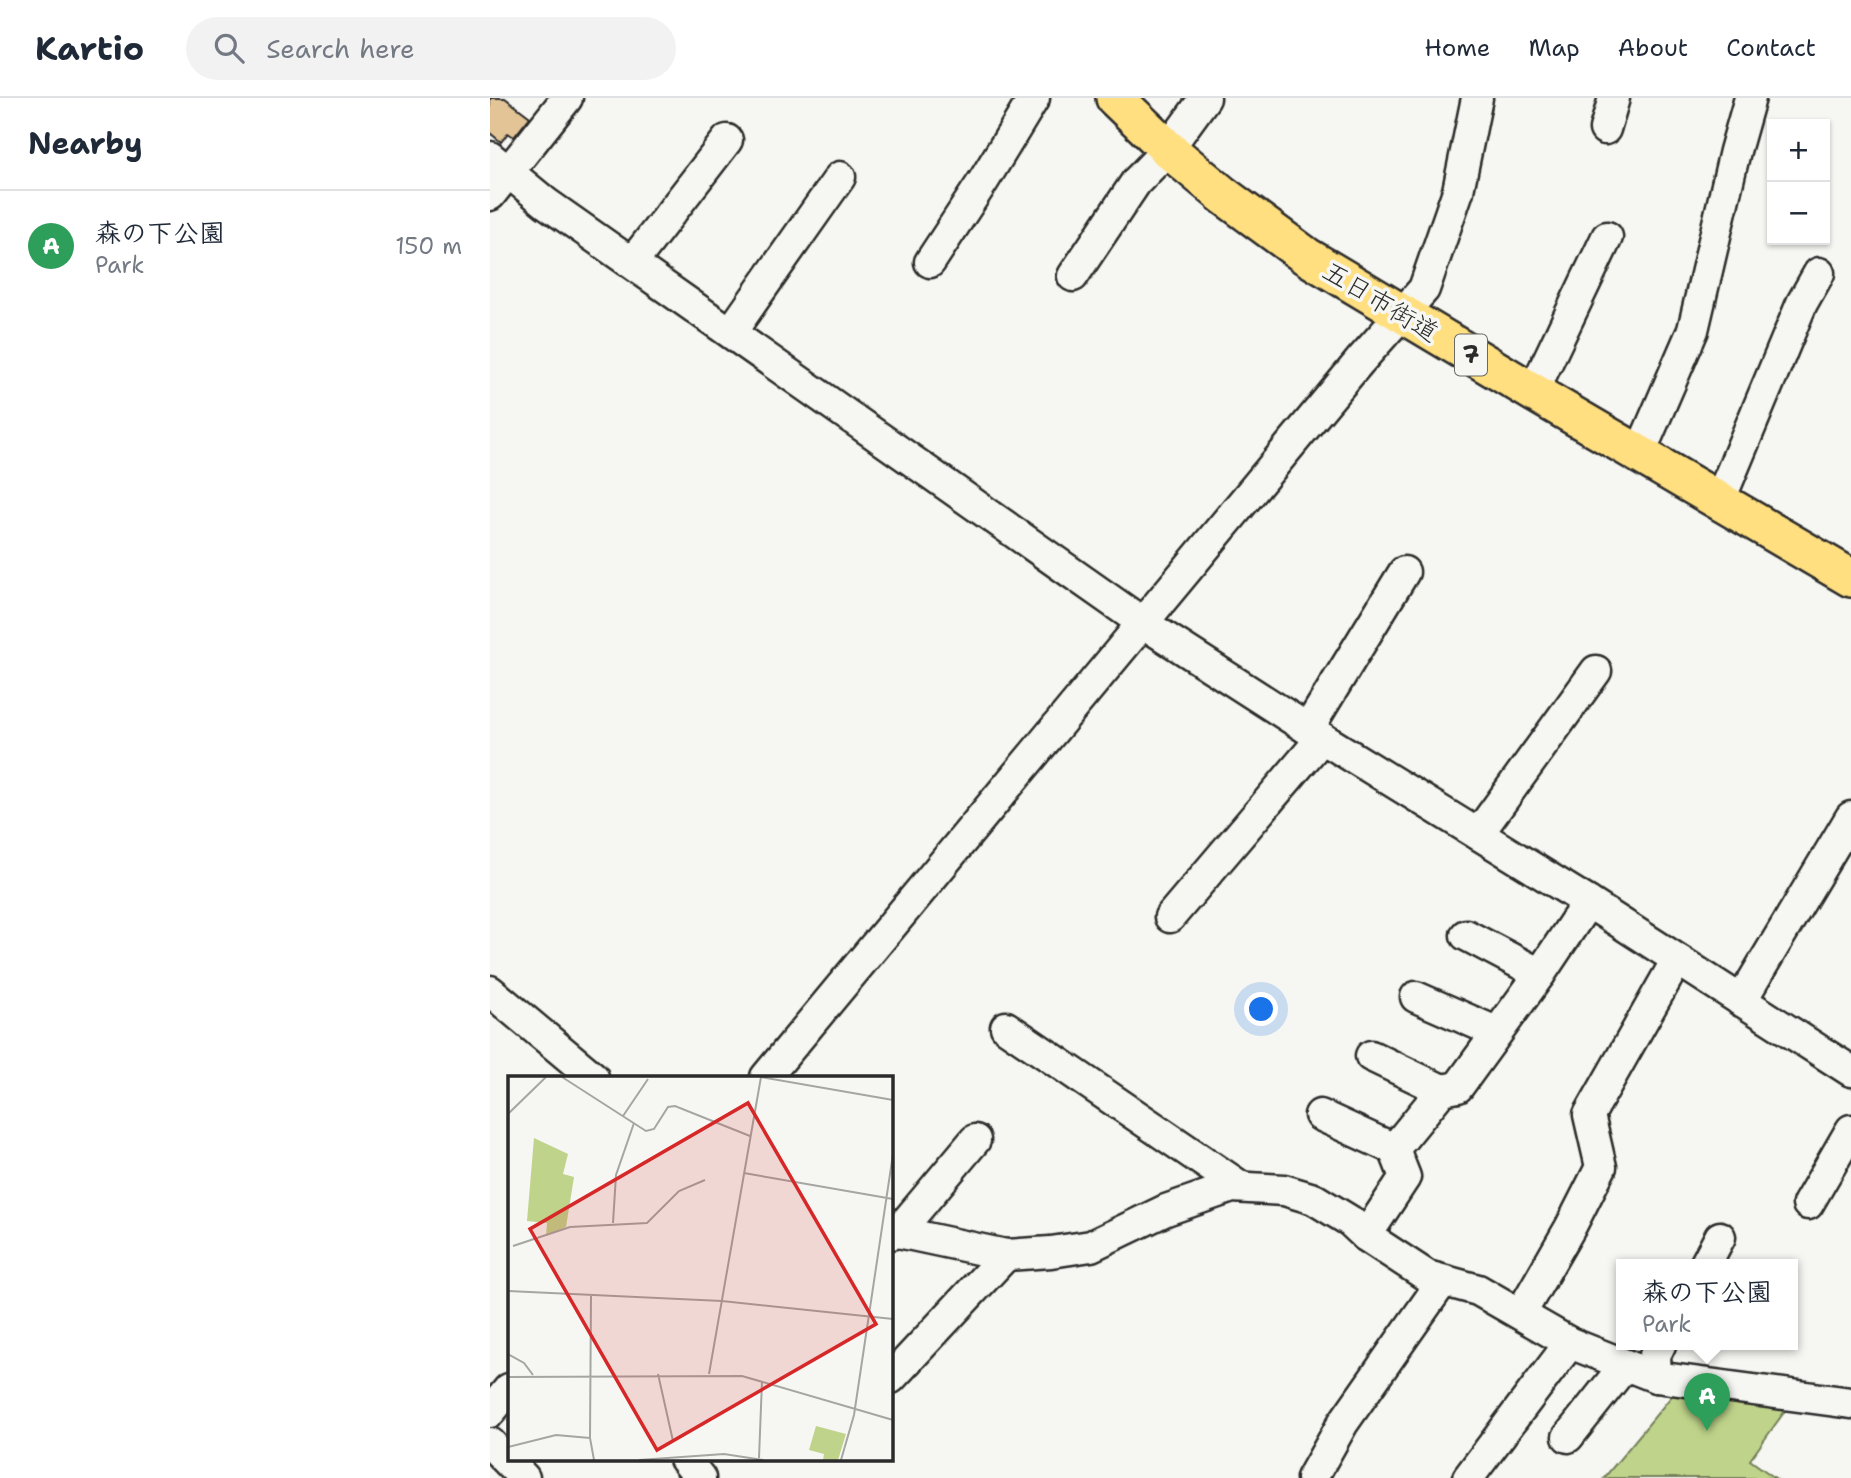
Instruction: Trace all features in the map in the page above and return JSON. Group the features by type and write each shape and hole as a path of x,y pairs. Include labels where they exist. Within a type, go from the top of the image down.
{"main road":[{"name":"五日市街道","path":"1115,98 1168,149 1223,195 1306,256 1533,393 1851,578"}],"street":[{"path":"567,98 496,175 546,203 1143,622 1315,734 1588,902 1851,1071"},
{"path":"930,262 1034,98"},
{"path":"1073,276 1136,182 1168,149 1205,98"},
{"path":"767,1076 1360,361 1424,289 1454,203 1477,98"},
{"path":"1605,129 1614,98"},
{"path":"1639,455 1693,330 1750,98"},
{"path":"632,263 727,140"},
{"path":"731,332 839,177"},
{"path":"1533,393 1607,237"},
{"path":"1718,502 1802,303 1819,273"},
{"path":"1170,917 1315,734 1404,572"},
{"path":"1478,834 1596,671"},
{"path":"1741,1000 1851,817"},
{"path":"1371,1056 1442,1090 1458,1087 1540,974 1588,902"},
{"path":"1466,935 1540,974"},
{"path":"1521,1313 1570,1228 1601,1167 1589,1115 1677,960"},
{"path":"490,991 592,1076"},
{"path":"1416,997 1496,1032"},
{"path":"1006,1027 1241,1187"},
{"path":"1395,1149 1442,1090"},
{"path":"1320,1115 1395,1149 1405,1177 1366,1236"},
{"path":"1808,1203 1851,1130"},
{"path":"975,1140 894,1233 1006,1255 1051,1252 1091,1246 1166,1210 1232,1186 1284,1190 1314,1199 1427,1276 1478,1290 1570,1343 1656,1377 1851,1403"},
{"path":"1708,1259 1720,1237"},
{"path":"892,1377 1006,1255"},
{"path":"1312,1478 1342,1423 1442,1282"},
{"path":"1468,1478 1570,1343"},
{"path":"1656,1377 1657,1350"},
{"path":"1568,1437 1625,1365"},
{"path":"490,1412 508,1390"},
{"path":"490,1443 524,1478"},
{"path":"686,1460 700,1478"}],"green space":[{"path":"1675,1392 1792,1401 1750,1460 1775,1478 1604,1478"}],"building":[{"path":"490,98 505,98 530,117 514,137 508,133 501,142 490,133"}],"place":[{"name":"森の下公園","path":"1707,1431"}]}
